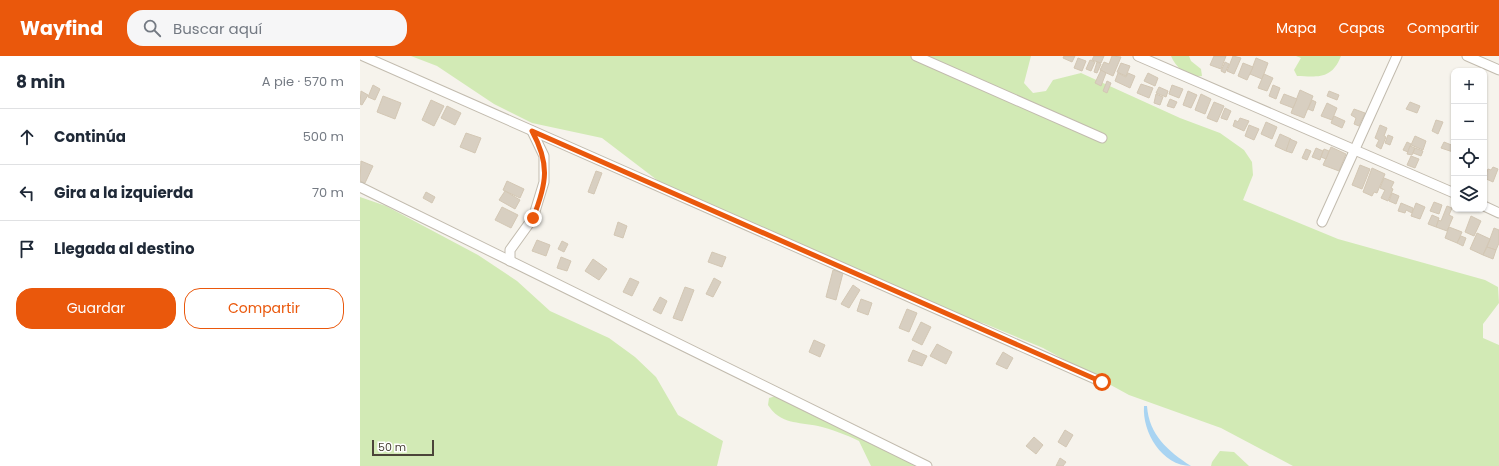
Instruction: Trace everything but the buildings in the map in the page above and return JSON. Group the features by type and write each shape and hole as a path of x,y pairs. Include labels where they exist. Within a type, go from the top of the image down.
{"street":[{"path":"363,56 1102,382"},
{"path":"916,56 1102,138"},
{"path":"1138,56 1451,192"},
{"path":"1322,222 1397,56"},
{"path":"1467,56 1499,70"},
{"path":"510,261 510,250 533,218 544,182 544,156 532,131"},
{"path":"360,187 927,466"},
{"path":"1487,207 1499,213"}],"green space":[{"path":"411,56 1031,56 1024,83 1033,93 1046,91 1053,80 1081,73 1180,118 1220,133 1244,150 1252,162 1253,175 1243,200 1338,239 1485,280 1498,287 1499,303 1483,324 1483,338 1499,345 1499,466 1293,466 1221,428 1129,395 1043,348 983,323 957,318 682,195 657,180 602,138 532,123 494,104 437,66"},
{"path":"1171,56 1189,56 1191,61 1201,69 1202,76 1192,76 1184,72 1176,65"},
{"path":"1296,56 1341,56 1337,64 1329,73 1312,77 1297,76 1294,70 1301,58"},
{"path":"360,197 386,206 478,255 517,281 550,311 609,338 635,357 656,377 678,415 723,441 717,466 360,466"},
{"path":"776,396 932,466 871,466 859,441 828,429 797,423 778,416 768,405 769,398"},
{"path":"1220,451 1234,452 1249,466 1211,466 1212,462"}],"water":[{"path":"1144,406 1147,406 1151,426 1161,441 1167,448 1191,466 1171,460 1156,446 1146,426"}],"route":[{"path":"533,218 544,182 544,156 540,144 532,131 1102,382"}]}
